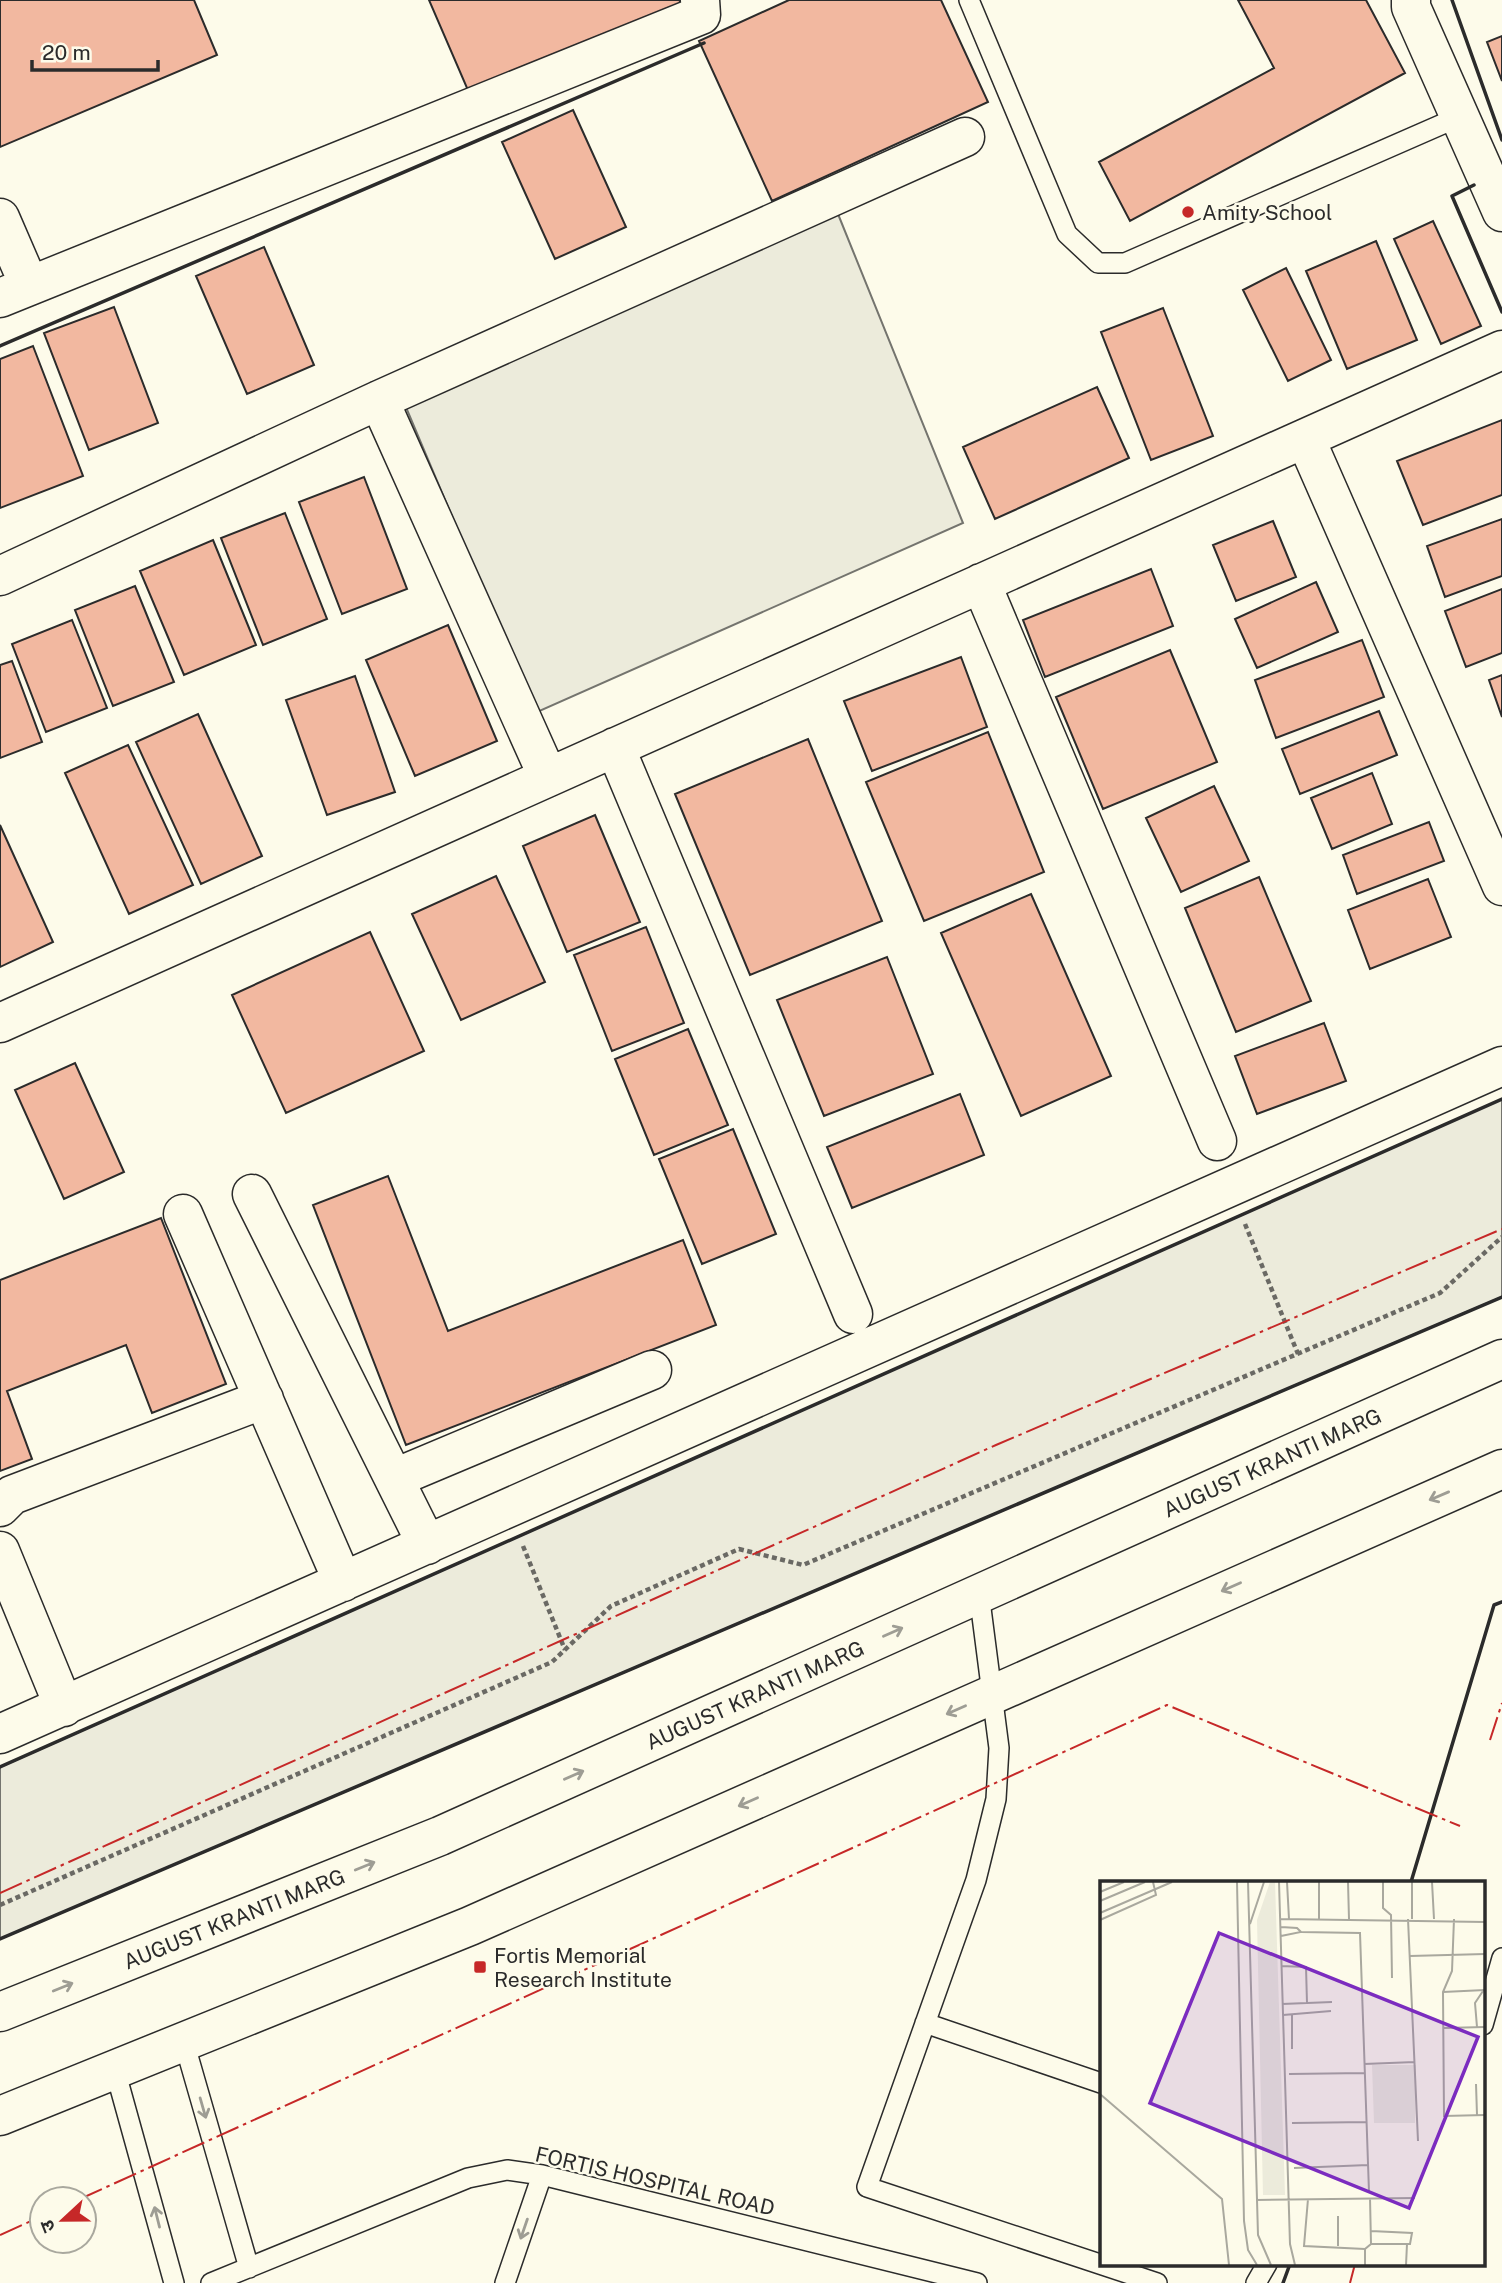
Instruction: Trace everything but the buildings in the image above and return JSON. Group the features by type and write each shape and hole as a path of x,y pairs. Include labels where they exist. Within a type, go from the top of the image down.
{"street":[{"path":"0,218 15,292 701,15 700,0"},
{"path":"1411,0 1411,7 1502,212"},
{"path":"0,576 379,400 965,137"},
{"path":"0,1023 1502,350"},
{"path":"379,400 548,777"},
{"path":"1306,440 1502,886"},
{"path":"981,583 1217,1141"},
{"path":"615,747 853,1314"},
{"path":"0,1734 1502,1066"},
{"path":"252,1194 427,1545"},
{"path":"183,1214 343,1582"},
{"name":"AUGUST KRANTI MARG","path":"0,2012 440,1836 1502,1359"},
{"path":"395,1478 652,1370"},
{"path":"0,1507 12,1495 264,1399"},
{"path":"0,2116 470,1926 1502,1469"},
{"path":"0,1551 64,1707"}],"lane":[{"path":"969,0 1068,234 1098,262 1125,263 1461,116"},
{"path":"979,1592 999,1748 996,1799 976,1880 867,2187 1100,2264"},
{"path":"1484,2021 1502,1958"},
{"path":"925,2023 1100,2082"},
{"path":"184,2042 249,2269"},
{"path":"116,2070 174,2283"},
{"name":"FORTIS HOSPITAL ROAD","path":"211,2283 468,2178 506,2170 542,2175 977,2283"},
{"path":"505,2283 542,2175"},
{"path":"1106,2266 1157,2283"},
{"path":"1256,2283 1266,2266"}],"path":[{"path":"1230,1188 1298,1353"},
{"path":"0,1905 552,1662 611,1606 739,1549 803,1565 1440,1293 1502,1237"},
{"path":"508,1509 565,1650"}],"shaded area":[{"path":"838,214 963,523 535,713 397,386"},
{"path":"1502,1099 1502,1297 0,1939 0,1767"}],"wall":[{"path":"1452,0 1502,140"},
{"path":"0,346 704,43"},
{"path":"1474,185 1452,196 1502,312"},
{"path":"0,1767 1502,1099"},
{"path":"0,1939 1502,1297"},
{"path":"1411,1881 1494,1605 1502,1602"},
{"path":"1283,2283 1289,2266"}],"power":[{"path":"0,1893 996,1445 1502,1229"},
{"path":"1490,1740 1502,1703"},
{"path":"98,2191 1167,1705 1460,1826"},
{"path":"0,2235 28,2222"},
{"path":"1350,2283 1354,2266"}],"place":[{"name":"Amity School","path":"1188,212"},
{"name":"Fortis Memorial Research Institute","path":"480,1967"}]}
